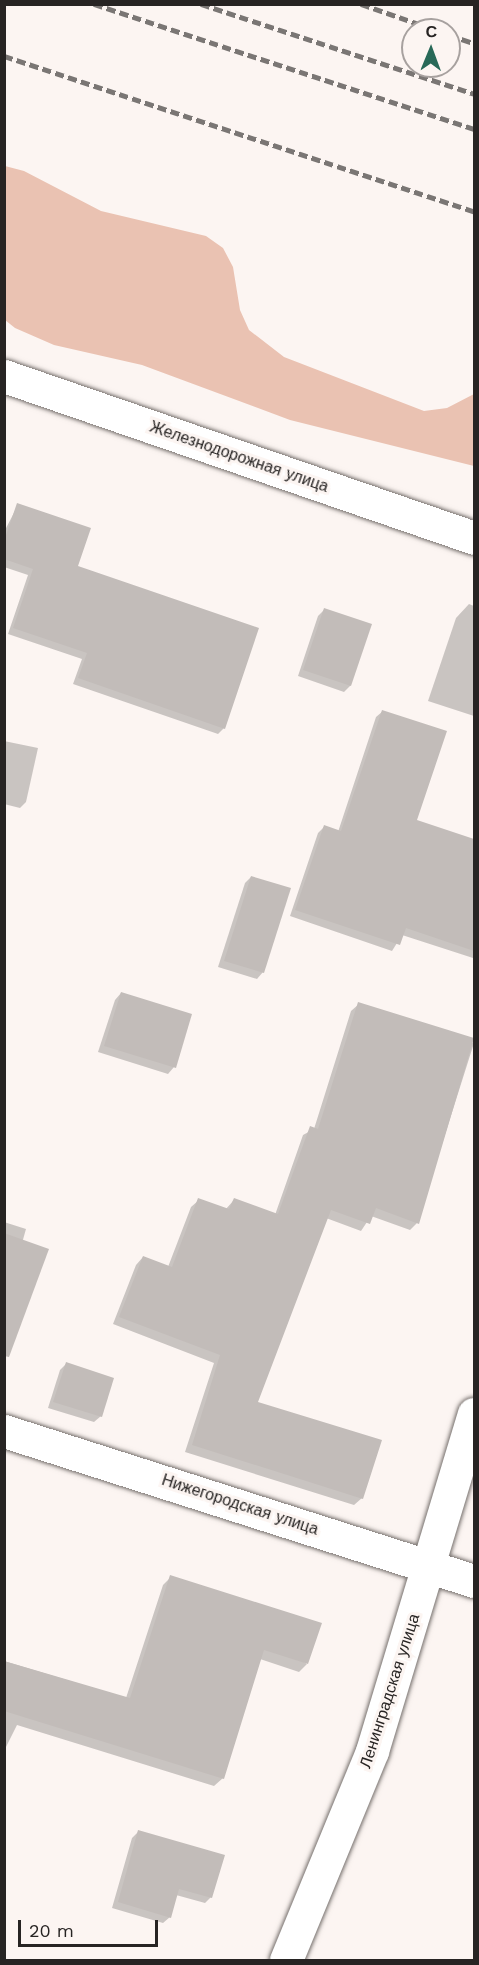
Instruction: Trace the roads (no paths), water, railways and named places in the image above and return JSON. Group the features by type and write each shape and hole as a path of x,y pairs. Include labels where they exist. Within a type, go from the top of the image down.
{"street":[{"name":"Железнодорожная улица","path":"4,376 474,538"},
{"name":"Ленинградская улица","path":"286,1960 372,1751 430,1566 474,1414"},
{"name":"Нижегородская улица","path":"4,1431 474,1581"}],"railway":[{"path":"94,4 474,129"},
{"path":"201,4 474,94"},
{"path":"361,4 401,18"},
{"path":"461,39 474,43"},
{"path":"4,56 474,211"}]}
